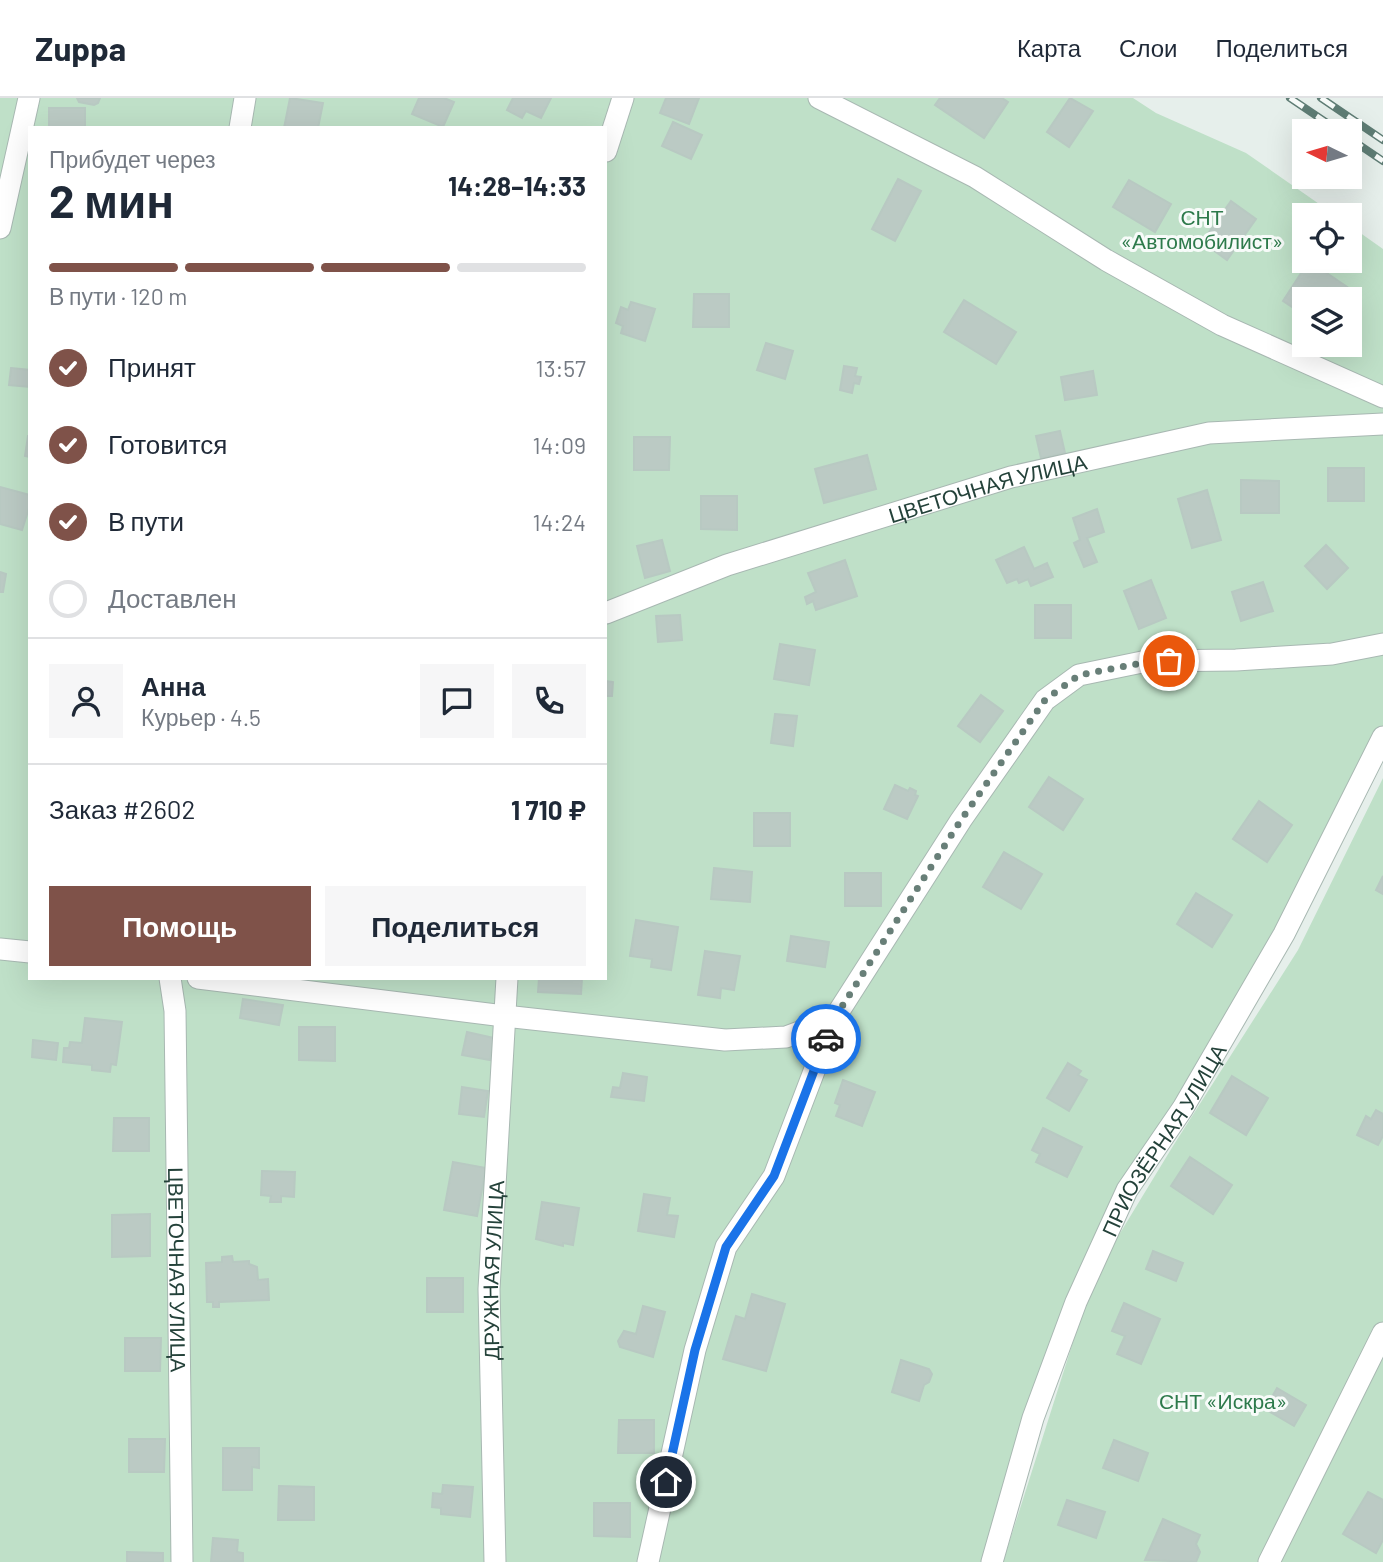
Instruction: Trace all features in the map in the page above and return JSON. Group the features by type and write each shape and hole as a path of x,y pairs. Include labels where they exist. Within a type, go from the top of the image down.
{"street":[{"path":"0,228 29,98"},
{"path":"240,126 244,98"},
{"path":"607,147 623,98"},
{"path":"820,98 975,177 1106,260 1222,325 1383,397"},
{"name":"ЦВЕТОЧНАЯ УЛИЦА","path":"607,613 727,565 1011,477 1209,433 1383,424"},
{"path":"648,1562 695,1350 726,1247 774,1176 834,1019 961,820 1045,700 1079,675 1147,662 1332,654 1383,644"},
{"name":"ПРИОЗЁРНАЯ УЛИЦА","path":"992,1562 1033,1418 1076,1302 1127,1190 1183,1108 1284,934 1383,737"},
{"path":"0,949 28,952"},
{"name":"ЦВЕТОЧНАЯ УЛИЦА","path":"170,980 175,1011 182,1562"},
{"path":"214,980 725,1040 786,1037 834,1019"},
{"name":"ДРУЖНАЯ УЛИЦА","path":"495,1562 489,1289 507,980"},
{"path":"1269,1562 1383,1333"}],"green space":[{"name":"СНТ «Автомобилист»","path":"0,98 1133,98 1156,113 1246,153 1292,185 1292,189 1298,189 1318,203 1292,203 1292,273 1362,273 1362,234 1383,249 1383,737 1076,1302 992,1562 0,1562"},
{"name":"СНТ «Искра»","path":"1383,778 1383,1562 1003,1562 1094,1276 1298,950"}],"building":[{"path":"77,98 100,98 94,105 79,102"},
{"path":"290,98 323,103 318,126 284,126"},
{"path":"419,98 444,98 454,102 443,126 412,114"},
{"path":"513,98 551,98 541,118 526,111 522,118 507,110"},
{"path":"666,98 699,98 689,124 660,113"},
{"path":"940,98 1002,98 1008,102 984,138 935,105"},
{"path":"1070,98 1093,111 1069,147 1047,132"},
{"path":"49,108 85,108 85,126 49,126"},
{"path":"673,122 702,135 691,159 662,146"},
{"path":"898,179 921,191 895,241 872,229"},
{"path":"1129,180 1171,204 1155,232 1113,207"},
{"path":"1231,201 1256,219 1227,260 1202,242"},
{"path":"1301,273 1327,273 1347,287 1292,287"},
{"path":"1292,287 1292,307 1283,301"},
{"path":"694,294 729,294 729,327 693,327"},
{"path":"964,300 1016,332 996,364 944,332"},
{"path":"631,302 655,309 645,341 621,333 623,326 616,323 621,307 628,310"},
{"path":"766,343 793,351 785,379 757,370"},
{"path":"844,366 857,368 855,376 861,377 859,384 854,383 852,393 840,390"},
{"path":"11,368 28,370 28,387 9,385"},
{"path":"1093,371 1097,395 1065,400 1061,377"},
{"path":"1060,431 1065,453 1041,458 1036,436"},
{"path":"28,436 28,457 25,456"},
{"path":"634,437 670,437 669,470 634,470"},
{"path":"867,455 876,489 824,503 815,469"},
{"path":"1328,468 1364,468 1364,501 1328,501"},
{"path":"1241,480 1279,481 1279,513 1241,513"},
{"path":"0,487 28,494 28,511 22,530 0,524"},
{"path":"1207,490 1221,540 1192,548 1178,499"},
{"path":"701,496 737,496 737,530 701,529"},
{"path":"1097,509 1104,532 1087,538 1097,562 1084,567 1074,543 1080,540 1073,518"},
{"path":"662,540 670,571 645,578 637,546"},
{"path":"1326,545 1348,568 1327,589 1305,566"},
{"path":"1024,547 1034,569 1047,563 1053,577 1031,586 1028,579 1019,583 1017,579 1007,583 996,560"},
{"path":"845,560 857,596 816,610 813,601 807,604 805,597 816,592 808,573"},
{"path":"0,572 6,574 3,592 0,592"},
{"path":"1151,580 1166,618 1139,629 1124,591"},
{"path":"1263,582 1273,611 1241,621 1232,592"},
{"path":"1035,605 1071,605 1071,638 1035,638"},
{"path":"680,615 682,640 658,642 656,616"},
{"path":"780,644 815,650 809,685 774,679"},
{"path":"607,681 613,682 612,696 607,696"},
{"path":"981,695 1003,711 980,742 958,726"},
{"path":"775,714 797,716 793,746 771,743"},
{"path":"1049,777 1083,799 1063,830 1029,807"},
{"path":"895,785 908,791 910,788 916,791 915,795 918,796 907,819 884,809"},
{"path":"1259,801 1292,825 1267,862 1233,839"},
{"path":"754,813 790,813 790,846 754,846"},
{"path":"1004,852 1042,874 1021,909 983,887"},
{"path":"714,868 752,872 750,902 711,899"},
{"path":"845,873 881,873 881,906 845,906"},
{"path":"1383,876 1383,894 1376,890"},
{"path":"1196,893 1232,915 1212,947 1177,924"},
{"path":"636,920 678,927 671,970 651,967 652,959 630,956"},
{"path":"791,936 829,942 825,967 787,961"},
{"path":"705,951 740,956 734,990 721,988 720,998 698,995"},
{"path":"539,980 582,980 581,994 538,992"},
{"path":"243,999 283,1005 279,1025 240,1018"},
{"path":"85,1018 122,1022 116,1065 111,1064 110,1072 92,1070 92,1065 63,1062 64,1048 69,1048 70,1042 82,1043"},
{"path":"299,1027 335,1027 335,1061 299,1060"},
{"path":"467,1032 494,1038 490,1060 462,1055"},
{"path":"33,1040 58,1043 56,1060 32,1057"},
{"path":"1068,1063 1081,1071 1078,1075 1087,1080 1069,1111 1047,1098"},
{"path":"623,1073 647,1077 644,1101 611,1097 613,1087 620,1088"},
{"path":"1232,1076 1268,1098 1246,1135 1210,1113"},
{"path":"843,1080 875,1092 862,1126 836,1116 840,1105 835,1103"},
{"path":"462,1087 488,1091 484,1117 459,1114"},
{"path":"1376,1110 1383,1114 1383,1136 1378,1145 1357,1135 1366,1116 1371,1119"},
{"path":"114,1118 149,1118 149,1151 113,1151"},
{"path":"1043,1128 1082,1147 1067,1177 1036,1162 1040,1154 1032,1150"},
{"path":"1190,1157 1232,1185 1213,1214 1171,1186"},
{"path":"453,1162 486,1168 477,1216 444,1210"},
{"path":"262,1171 295,1172 294,1197 281,1196 281,1202 270,1202 271,1196 261,1195"},
{"path":"644,1194 670,1198 667,1215 678,1216 674,1237 638,1231"},
{"path":"542,1202 579,1208 573,1245 563,1243 563,1246 536,1239"},
{"path":"150,1214 150,1256 112,1257 112,1215"},
{"path":"1153,1251 1183,1263 1176,1281 1146,1269"},
{"path":"232,1256 233,1262 249,1261 249,1264 257,1267 258,1280 268,1279 269,1300 219,1302 219,1307 213,1307 213,1302 207,1302 206,1263 222,1262 222,1257"},
{"path":"427,1278 463,1278 463,1312 427,1312"},
{"path":"752,1294 785,1304 766,1371 723,1359 736,1316 745,1319"},
{"path":"1124,1303 1160,1319 1141,1364 1117,1354 1125,1336 1112,1331"},
{"path":"643,1306 665,1312 653,1357 620,1347 618,1341 624,1331 636,1334"},
{"path":"125,1338 161,1338 160,1371 125,1371"},
{"path":"901,1360 929,1369 932,1374 929,1382 924,1385 919,1401 892,1392"},
{"path":"1277,1388 1306,1405 1294,1426 1265,1409"},
{"path":"619,1420 654,1420 654,1453 618,1453"},
{"path":"129,1439 165,1439 164,1472 129,1472"},
{"path":"1114,1440 1148,1453 1138,1481 1103,1468"},
{"path":"223,1448 259,1448 259,1468 252,1467 252,1490 223,1490"},
{"path":"443,1485 473,1487 470,1517 441,1514 441,1508 432,1507 433,1493 442,1494"},
{"path":"279,1486 314,1487 314,1520 278,1520"},
{"path":"1368,1492 1383,1500 1383,1540 1376,1553 1343,1534"},
{"path":"1067,1500 1105,1512 1096,1538 1058,1525"},
{"path":"594,1503 630,1503 630,1537 594,1536"},
{"path":"1163,1519 1200,1535 1196,1544 1200,1552 1196,1562 1145,1560"},
{"path":"213,1538 238,1540 237,1552 243,1553 243,1561 211,1562"},
{"path":"127,1552 163,1553 163,1562 127,1562"}],"railway":[{"path":"1290,98 1321,119"},
{"path":"1321,98 1383,140"},
{"path":"1362,147 1383,161"}],"way so far":[{"path":"826,1039 834,1019 961,820 1045,700 1079,675 1147,662 1169,661"}],"route":[{"path":"666,1482 695,1350 726,1247 774,1176 826,1039"}]}
